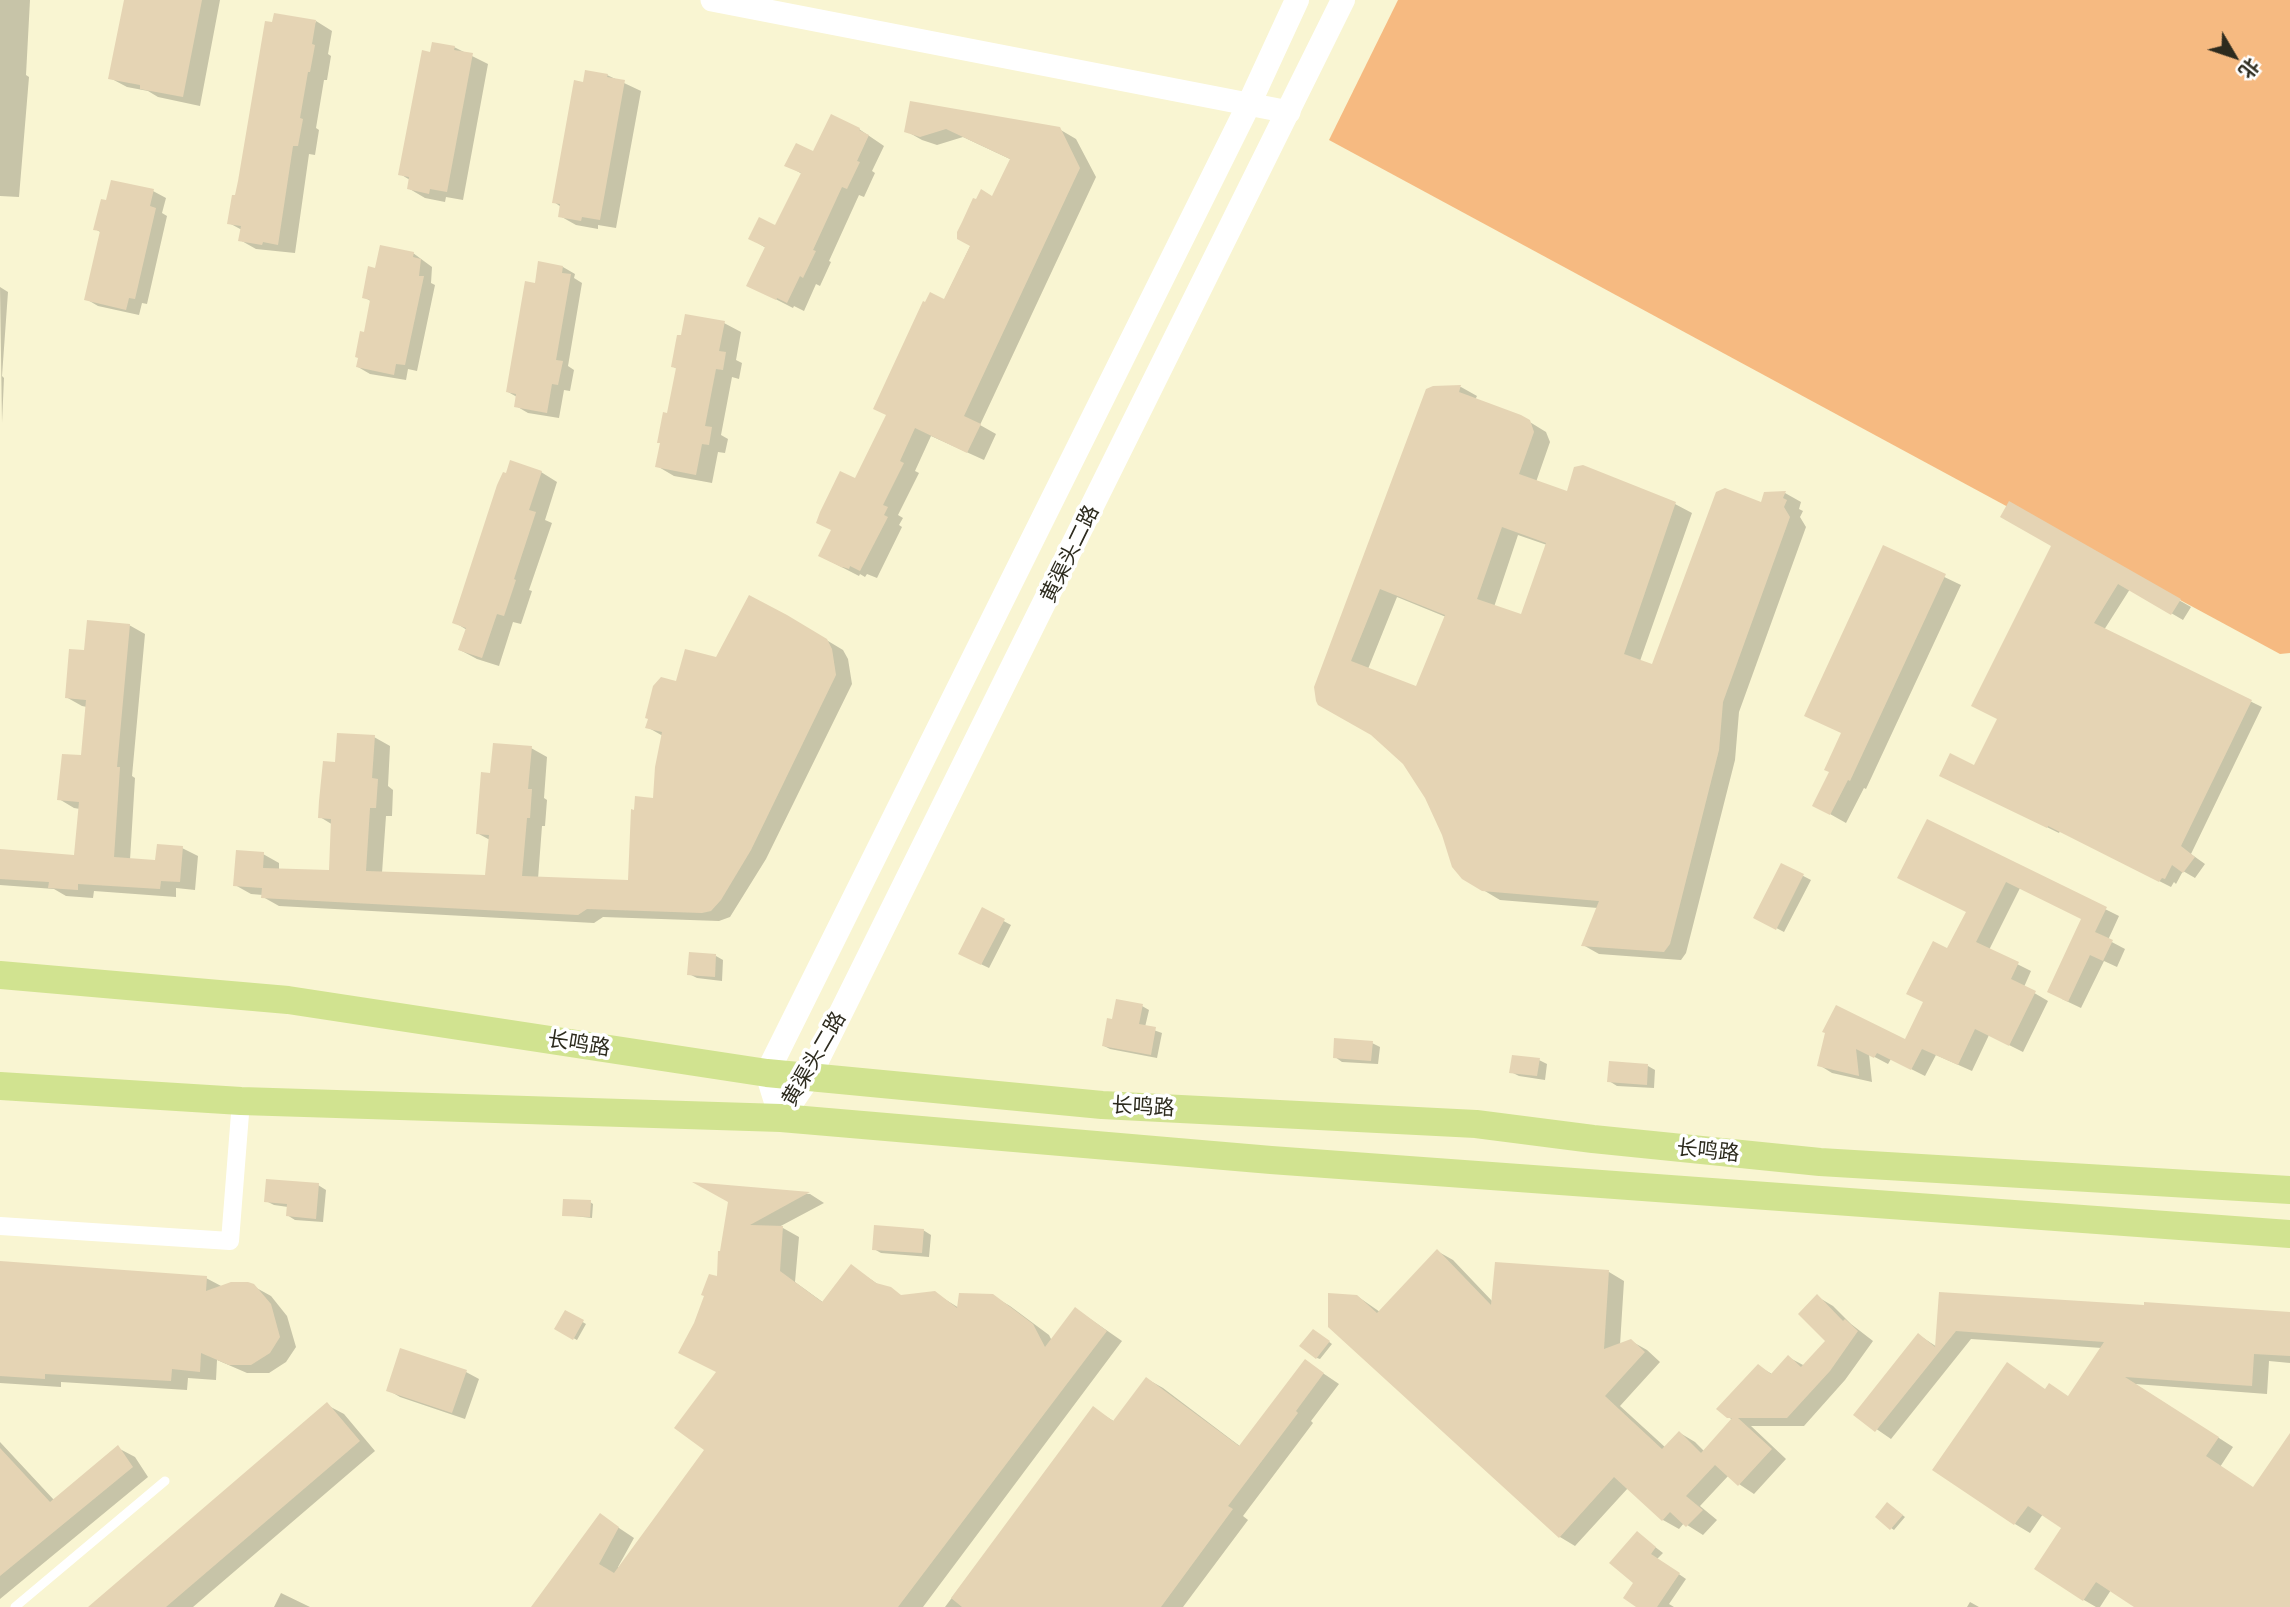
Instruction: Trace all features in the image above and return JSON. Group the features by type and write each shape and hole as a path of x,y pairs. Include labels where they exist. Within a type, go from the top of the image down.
{"main road":[{"name":"黄渠头二路","path":"781,1118 767,1073 1249,104 1297,0"},
{"name":"黄渠头二路","path":"781,1118 809,1077 1343,0"},
{"name":"长鸣路","path":"0,975 288,1000 767,1073 1102,1105 1476,1124 1592,1139 1820,1162 2290,1189"},
{"name":"长鸣路","path":"0,1086 241,1101 781,1118 1271,1160 2290,1234"}],"street":[{"path":"712,0 1289,112"},
{"path":"0,1226 230,1241 241,1101"}],"lane":[{"path":"15,1607 165,1481"}],"shaded area":[{"path":"1398,0 2290,0 2290,653 2280,654 1329,140"}],"building":[{"path":"124,0 202,0 183,97 140,89 140,85 108,79"},
{"path":"274,13 316,20 312,44 315,45 300,118 303,119 298,146 293,146 278,245 263,242 262,245 238,241 241,226 227,224 232,195 235,195 238,181 265,21 272,22"},
{"path":"432,42 473,53 447,192 430,189 429,194 407,189 409,177 398,175 422,50 430,52"},
{"path":"585,70 625,80 600,220 582,217 581,221 558,217 560,204 552,203 574,80 583,82"},
{"path":"910,101 1060,127 1080,168 964,416 981,424 967,453 915,428 900,461 904,463 883,505 888,507 884,515 888,517 860,571 850,566 849,569 843,568 818,556 831,530 816,523 820,512 840,471 855,478 886,415 873,409 923,301 925,302 930,292 944,299 970,246 957,239 957,232 973,198 976,199 981,189 992,196 1010,159 946,129 920,137 904,132"},
{"path":"831,114 869,135 847,189 842,187 813,250 816,251 787,303 746,286 765,247 748,239 759,217 775,225 801,173 784,166 796,143 813,151"},
{"path":"111,180 154,189 150,206 156,208 135,299 129,298 126,310 84,300 100,231 93,230 101,199 106,200"},
{"path":"380,245 414,252 413,257 421,259 419,276 424,276 405,365 396,364 394,375 356,367 360,331 364,332 370,300 362,298 368,266 375,268"},
{"path":"538,261 563,266 562,273 571,274 556,360 563,361 558,385 552,384 547,413 514,407 516,394 506,392 525,281 535,283"},
{"path":"685,314 725,321 719,351 726,352 723,370 716,369 705,426 712,427 709,445 702,444 696,475 655,467 663,412 667,413 676,368 671,367 677,335 681,335"},
{"path":"1461,385 1459,392 1530,420 1534,432 1519,474 1567,491 1574,467 1583,465 1676,502 1624,654 1652,664 1716,492 1725,488 1761,502 1764,492 1786,491 1783,498 1787,500 1784,507 1790,517 1723,702 1719,750 1670,944 1664,952 1581,946 1599,901 1482,891 1462,879 1452,867 1442,835 1425,798 1403,764 1371,735 1318,705 1316,701 1314,687 1426,389 1433,386","holes":["1502,527 1546,543 1521,614 1477,599","1380,589 1445,615 1416,686 1351,661"]},
{"path":"510,460 542,471 529,510 536,512 514,579 516,580 504,616 497,614 482,658 458,650 466,628 452,623 497,485 503,472 506,473"},
{"path":"2009,501 2181,599 2171,615 2118,584 2094,623 2252,700 2181,846 2195,857 2183,873 2172,865 2165,879 2162,878 2159,882 2048,826 2047,828 1939,776 1950,753 1974,765 1997,719 1971,706 2051,546 2000,517"},
{"path":"1883,545 1946,574 1850,781 1848,780 1830,815 1812,806 1829,772 1824,770 1841,733 1804,716"},
{"path":"749,595 827,639 832,649 836,675 751,850 721,900 711,911 702,913 587,909 578,915 261,898 262,888 233,886 236,850 264,852 263,868 329,870 331,819 318,818 323,761 335,762 337,733 375,735 372,778 378,779 376,808 370,808 366,871 485,875 489,835 476,834 481,772 490,773 493,743 532,746 528,789 532,789 530,818 527,818 522,876 628,880 631,809 634,810 635,796 653,798 655,767 662,732 645,728 653,686 661,677 676,681 685,649 716,657"},
{"path":"87,620 130,624 117,767 120,767 114,857 155,860 157,844 183,846 180,882 161,881 160,889 78,884 78,890 48,888 49,882 0,879 0,849 74,855 79,802 57,800 62,754 81,755 86,700 65,698 69,649 84,650"},
{"path":"1927,819 2107,907 2095,932 2113,940 2103,961 2090,955 2068,1002 2047,992 2081,919 2006,882 1976,942 2019,962 2011,979 2036,991 2009,1046 1975,1029 1958,1065 1922,1049 1911,1070 1877,1053 1874,1058 1856,1049 1859,1076 1817,1066 1825,1033 1822,1032 1836,1005 1905,1039 1923,1002 1906,994 1933,941 1947,948 1966,912 1897,878"},
{"path":"1781,863 1804,874 1776,930 1753,918"},
{"path":"982,907 1005,919 981,965 958,954"},
{"path":"689,952 716,954 715,977 687,975"},
{"path":"1116,999 1143,1004 1139,1024 1156,1027 1151,1055 1102,1046 1107,1018 1112,1019"},
{"path":"1334,1038 1373,1041 1371,1061 1333,1058"},
{"path":"1512,1055 1540,1058 1537,1076 1509,1073"},
{"path":"1609,1061 1648,1064 1647,1085 1607,1082"},
{"path":"266,1179 319,1183 316,1219 286,1216 287,1204 264,1202"},
{"path":"692,1182 810,1192 750,1225 783,1226 780,1271 822,1302 851,1264 876,1283 891,1287 901,1295 935,1291 957,1308 959,1293 993,1294 1033,1324 1045,1347 1075,1307 1107,1331 898,1607 531,1607 600,1513 619,1527 599,1564 614,1573 704,1450 674,1428 716,1372 678,1353 694,1323 709,1274 717,1276 718,1251 728,1202"},
{"path":"563,1199 591,1200 590,1217 562,1216"},
{"path":"874,1225 924,1229 922,1253 872,1250"},
{"path":"1437,1249 1491,1305 1495,1262 1609,1270 1604,1349 1631,1339 1645,1352 1605,1396 1662,1449 1679,1431 1701,1453 1732,1418 1727,1418 1716,1409 1758,1364 1771,1374 1788,1355 1801,1367 1825,1341 1798,1314 1817,1294 1843,1321 1845,1319 1858,1331 1830,1371 1787,1418 1738,1418 1772,1449 1738,1486 1715,1465 1686,1496 1703,1510 1686,1527 1670,1512 1662,1521 1614,1477 1559,1538 1328,1327 1328,1293 1357,1295 1377,1313"},
{"path":"0,1261 207,1276 206,1291 231,1282 248,1282 254,1284 271,1304 280,1337 270,1353 251,1365 229,1365 201,1353 200,1372 172,1369 171,1381 45,1374 45,1379 0,1376"},
{"path":"1939,1292 2290,1312 2290,1356 2254,1354 2252,1386 2125,1377 2219,1437 2206,1456 2253,1487 2290,1433 2290,1607 2134,1607 2096,1582 2083,1601 2034,1569 2061,1528 2028,1506 2014,1525 1932,1470 2007,1362 2045,1389 2049,1383 2068,1396 2104,1342 1956,1331 1875,1432 1853,1415 1918,1333 1935,1347"},
{"path":"565,1310 584,1320 573,1340 554,1329"},
{"path":"1313,1329 1330,1341 1316,1359 1299,1346"},
{"path":"400,1348 467,1370 452,1413 386,1391"},
{"path":"1305,1359 1324,1373 1296,1411 1298,1413 1228,1506 1233,1509 1161,1607 962,1607 951,1598 1093,1406 1113,1421 1146,1377 1239,1446"},
{"path":"327,1402 360,1441 166,1607 88,1607"},
{"path":"118,1445 133,1467 0,1576 0,1448 50,1502"},
{"path":"1887,1502 1903,1515 1890,1530 1875,1517"},
{"path":"1637,1531 1656,1547 1651,1554 1680,1573 1657,1607 1636,1607 1623,1598 1633,1583 1609,1563"}]}
